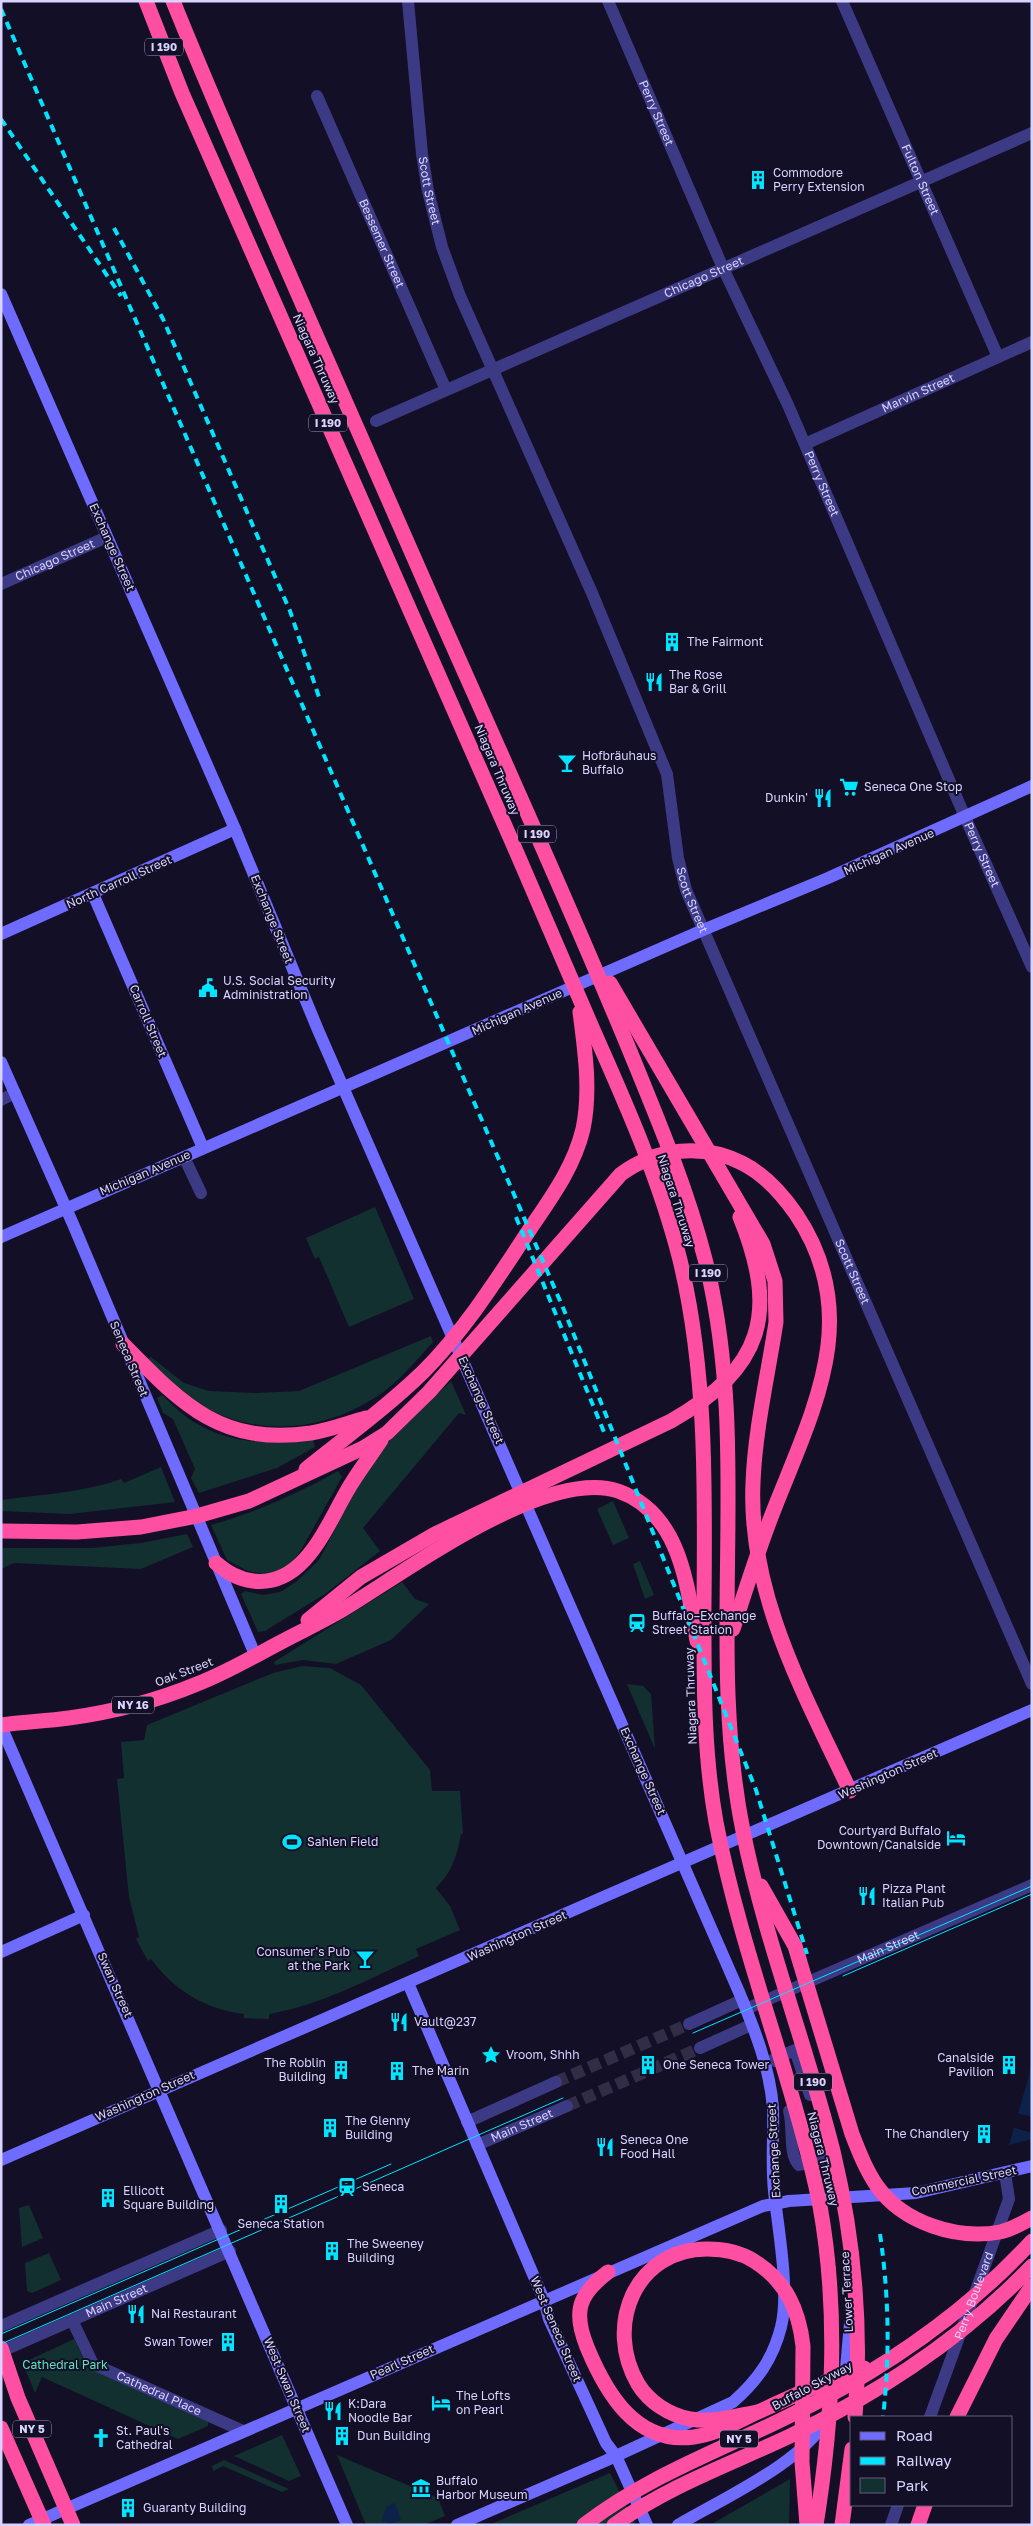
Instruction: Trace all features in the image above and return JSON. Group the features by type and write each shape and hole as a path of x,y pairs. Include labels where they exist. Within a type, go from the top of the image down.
{"highway":[{"name":"Niagara Thruway","path":"146,1 182,93 638,1134 661,1197 680,1260 691,1317 703,1436 704,1675 710,1782 729,1886 807,2146 820,2204 827,2254 832,2323 832,2367 828,2440 816,2525"},
{"name":"Niagara Thruway","path":"173,1 267,224 578,927 675,1160 705,1260 714,1298 723,1366 727,1428 728,1641 730,1719 736,1784 742,1827 765,1922 821,2106 844,2206 856,2300 858,2374 855,2416"},
{"path":"578,927 763,1244 775,1281 776,1322 753,1482 759,1559 772,1614 789,1661 850,1791"},
{"path":"289,1482 372,1416 424,1370 461,1329 492,1287 561,1182 576,1151 583,1129 587,1078 578,996"},
{"path":"216,1563 236,1578 262,1582 283,1577 295,1570 313,1548 350,1486 387,1433 429,1392 605,1191 631,1167 658,1155 681,1151 710,1151 746,1165 767,1180 787,1201 806,1229 820,1266 829,1301 829,1350 824,1376 772,1514 728,1641"},
{"path":"282,1641 361,1578 468,1517 672,1421 701,1401 738,1366 753,1342 759,1325 761,1307 759,1281 743,1227 717,1166"},
{"path":"123,1344 181,1401 213,1422 239,1430 266,1435 288,1436 313,1432 372,1416"},
{"path":"1,1531 77,1532 141,1527 212,1513 249,1501 351,1454 387,1433"},
{"path":"282,1641 341,1611 444,1546 507,1513 548,1496 574,1488 596,1487 618,1491 639,1502 660,1520 670,1536 678,1553 686,1582 704,1675"},
{"name":"Oak Street","path":"1,1726 110,1712 196,1684 256,1656 282,1641"},
{"path":"752,1869 795,1946 852,2134 860,2156 878,2187 894,2204 912,2217 947,2231 968,2234 1002,2232 1032,2218"},
{"name":"Buffalo Skyway","path":"584,2525 654,2479 813,2404 896,2355 968,2301 1032,2241"},
{"path":"757,2412 711,2420 690,2419 664,2409 643,2392 625,2356 622,2335 625,2312 634,2291 646,2275 664,2261 683,2253 700,2249 736,2252 763,2267 778,2280 789,2295 801,2327 803,2346 802,2462 807,2525"},
{"name":"NY 5","path":"614,2525 681,2485 808,2427 895,2378 953,2338 1032,2266"},
{"path":"608,2272 593,2284 579,2306 578,2319 585,2341 602,2380 628,2416 644,2428 669,2437 694,2437 706,2434 822,2383 896,2355"},
{"path":"958,2416 996,2340 1032,2286"},
{"name":"NY 5","path":"2,2350 18,2398 73,2525"},
{"path":"1,2428 38,2523"},
{"path":"842,2525 850,2464"},
{"path":"918,2525 925,2506"}],"street":[{"name":"Scott Street","path":"408,1 422,154 437,228 460,296 592,594 667,774 678,858 686,890 1032,1684"},
{"name":"Perry Street","path":"608,1 723,268 805,444 965,817 1032,966"},
{"name":"Fulton Street","path":"842,1 998,357"},
{"name":"Bessemer Street","path":"317,96 446,390"},
{"name":"Chicago Street","path":"376,421 1032,133"},
{"name":"Exchange Street","path":"1,294 236,828 318,1030 683,1863 747,2013 770,2091 784,2300 782,2325 767,2365 749,2388 732,2402 616,2456 457,2525"},
{"name":"Marvin Street","path":"805,444 1032,342"},
{"name":"Chicago Street","path":"1,584 107,537"},
{"name":"Michigan Avenue","path":"1,1237 645,955 828,878 1032,786"},
{"name":"North Carroll Street","path":"1,934 236,828"},
{"name":"Carroll Street","path":"93,894 203,1148"},
{"name":"Seneca Street","path":"1,1062 66,1208 256,1656"},
{"path":"1,1100 15,1093"},
{"path":"184,1156 200,1193"},
{"name":"Washington Street","path":"1,2160 160,2089 793,1817 1032,1710"},
{"name":"Swan Street","path":"1,1726 228,2247"},
{"name":"Main Street","path":"700,2048 747,2013 1032,1885"},
{"name":"Main Street","path":"689,2024 747,2013 1032,1894"},
{"path":"1,1952 84,1915"},
{"path":"408,1983 469,2126 556,2082"},
{"name":"Lower Terrace","path":"678,2525 783,2464 814,2436 826,2420 838,2393 846,2368 850,2332 850,2283 838,2198 828,2158 815,2109 795,2050 774,2059 793,2124 792,2155 794,2161 799,2165 828,2158"},
{"name":"Main Street","path":"477,2145 567,2106"},
{"name":"West Seneca Street","path":"469,2126 544,2300 549,2318 606,2443 616,2456 647,2525"},
{"name":"Commercial Street","path":"776,2202 916,2193 1032,2166"},
{"name":"Perry Boulevard","path":"930,2416 1009,2200 1005,2173"},
{"name":"Pearl Street","path":"38,2523 66,2508 608,2272 762,2206 776,2202"},
{"name":"Main Street","path":"1,2326 221,2230"},
{"name":"Main Street","path":"2,2350 72,2320 228,2247"},
{"name":"West Swan Street","path":"228,2247 348,2525"},
{"name":"Cathedral Place","path":"72,2320 93,2364 243,2431"},
{"path":"891,2525 898,2506"}],"green space":[{"path":"375,1207 414,1299 349,1327 319,1257 315,1259 306,1238"},
{"path":"431,1336 433,1342 420,1357 399,1379 376,1397 355,1409 333,1418 310,1424 288,1426 265,1426 242,1422 220,1415 178,1392 147,1359 151,1357 184,1383 209,1391 256,1393 299,1391"},
{"path":"451,1381 466,1415 459,1413 363,1528 380,1551 325,1594 265,1631 258,1632 241,1594 245,1591 263,1595 280,1592 296,1582 319,1560 360,1482 388,1442"},
{"path":"162,1395 181,1413 208,1430 237,1439 252,1441 313,1440 315,1447 277,1468 199,1493 191,1478 195,1469 173,1419 163,1413 157,1398"},
{"path":"161,1467 175,1502 70,1514 1,1511 1,1500 62,1493 121,1479 124,1483"},
{"path":"338,1471 342,1477 301,1550 289,1566 277,1572 265,1574 248,1571 227,1560 211,1525 276,1502"},
{"path":"613,1501 629,1538 613,1545 597,1509"},
{"path":"187,1534 193,1547 141,1569 14,1563 1,1569 1,1548 92,1548 141,1543"},
{"path":"640,1561 654,1595 645,1599 633,1564"},
{"path":"402,1582 415,1599 429,1604 391,1640 336,1664 303,1660 275,1665 274,1662"},
{"name":"Sahlen Field","path":"302,1666 330,1668 361,1685 430,1770 432,1791 460,1791 463,1834 461,1834 456,1857 450,1870 436,1888 450,1906 460,1930 416,1949 419,1956 346,1990 289,2010 269,2014 269,2019 244,2018 244,2014 216,2008 192,1997 181,1989 151,1959 148,1961 136,1939 139,1937 129,1897 117,1779 124,1778 121,1742 144,1740 147,1725 273,1673"},
{"path":"627,1684 643,1686 651,1694 655,1749"},
{"path":"29,2205 43,2238 22,2247 19,2208"},
{"path":"49,2253 61,2280 32,2293 27,2291 25,2263"},
{"name":"Cathedral Park","path":"74,2339 88,2368 208,2422 208,2426 178,2439 42,2377 35,2393 26,2371 29,2360"},
{"path":"282,2435 301,2476 289,2481 234,2456"},
{"path":"337,2455 438,2498 445,2516 424,2525 366,2525"},
{"path":"224,2460 289,2489 282,2492 223,2466 213,2471 212,2466"},
{"path":"610,2473 636,2525 489,2525"},
{"path":"790,2479 789,2525 710,2525"}],"water":[{"path":"1032,2057 1032,2139 1009,2145 1030,2072"},
{"path":"395,2503 401,2520 390,2524 381,2520 387,2506"}],"pier":[{"path":"1016,2113 1032,2117 1032,2133 1012,2127"}],"tunnel":[{"path":"556,2082 689,2024"},
{"path":"567,2106 700,2048"}],"tram line":[{"path":"693,2033 1032,1886"},
{"path":"843,1976 1032,1894"},
{"path":"1,2344 563,2098"},
{"path":"1,2334 391,2164"}],"railway":[{"path":"1,9 564,1310 756,1790 807,1954"},
{"path":"1,119 121,296"},
{"path":"114,228 163,319 290,611 319,697"},
{"path":"516,1217 606,1437"},
{"path":"880,2234 888,2326 883,2416"}],"place":[{"name":"Commodore Perry Extension","path":"758,180"},
{"name":"The Fairmont","path":"672,642"},
{"name":"The Rose Bar & Grill","path":"654,682"},
{"name":"Hofbräuhaus Buffalo","path":"567,763"},
{"name":"Seneca One Stop","path":"849,787"},
{"name":"Dunkin'","path":"823,798"},
{"name":"U.S. Social Security Administration","path":"208,988"},
{"name":"Buffalo–Exchange Street Station","path":"637,1623"},
{"name":"Courtyard Buffalo Downtown/Canalside","path":"956,1838"},
{"name":"Sahlen Field","path":"292,1842"},
{"name":"Pizza Plant Italian Pub","path":"867,1896"},
{"name":"Consumer's Pub at the Park","path":"365,1959"},
{"name":"Vault@237","path":"399,2022"},
{"name":"Vroom, Shhh","path":"491,2055"},
{"name":"One Seneca Tower","path":"648,2065"},
{"name":"Canalside Pavilion","path":"1009,2065"},
{"name":"The Roblin Building","path":"341,2070"},
{"name":"The Marin","path":"397,2071"},
{"name":"The Glenny Building","path":"330,2128"},
{"name":"The Chandlery","path":"984,2134"},
{"name":"Seneca One Food Hall","path":"605,2147"},
{"name":"Seneca","path":"347,2187"},
{"name":"Ellicott Square Building","path":"108,2198"},
{"name":"Seneca Station","path":"281,2204"},
{"name":"The Sweeney Building","path":"332,2251"},
{"name":"Nai Restaurant","path":"136,2314"},
{"name":"Swan Tower","path":"228,2342"},
{"name":"The Lofts on Pearl","path":"441,2403"},
{"name":"K:Dara Noodle Bar","path":"333,2411"},
{"name":"Dun Building","path":"342,2436"},
{"name":"St. Paul's Cathedral","path":"101,2438"},
{"name":"Buffalo Harbor Museum","path":"421,2488"},
{"name":"Guaranty Building","path":"128,2508"}]}
